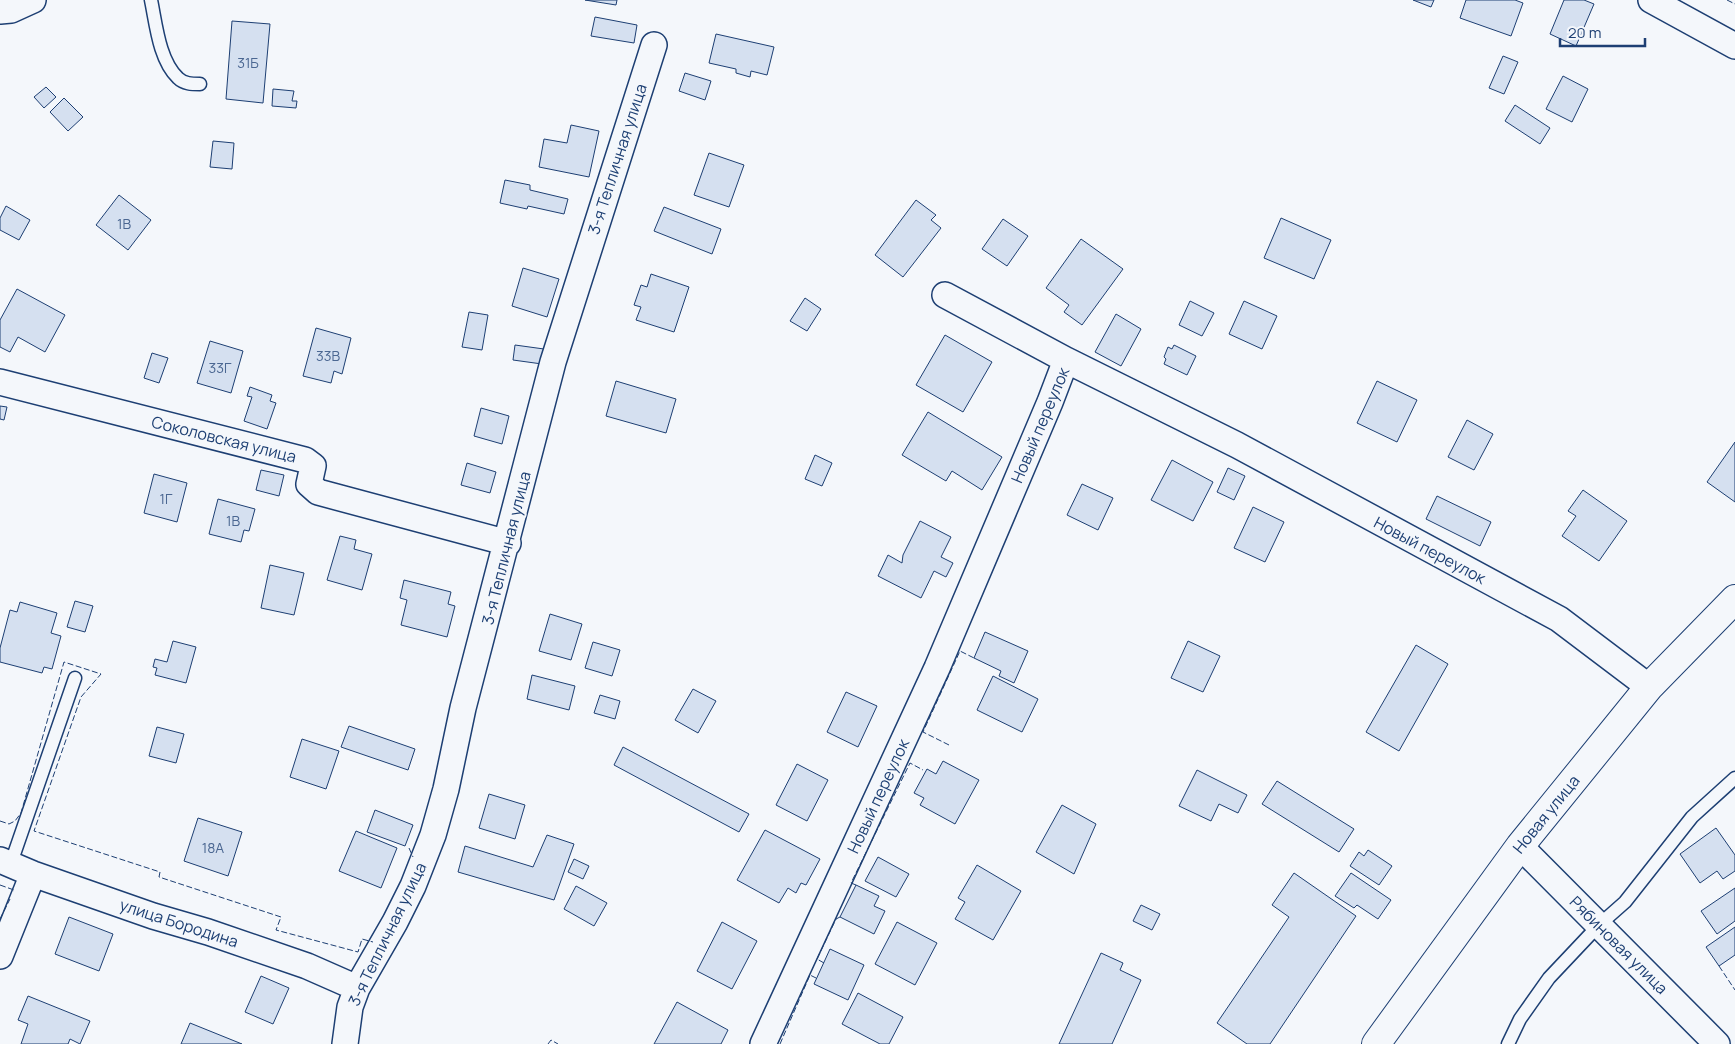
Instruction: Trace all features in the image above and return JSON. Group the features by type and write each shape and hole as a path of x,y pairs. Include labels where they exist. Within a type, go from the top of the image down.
{"main road":[{"name":"Новая улица","path":"1376,1044 1520,846 1649,687 1735,599"}],"street":[{"path":"0,11 11,10 33,0"},
{"path":"1651,0 1735,46"},
{"name":"3-я Тепличная улица","path":"345,1044 350,1007 357,988 376,958 413,886 433,834 446,789 463,708 508,543 553,362 654,45"},
{"path":"945,295 1066,360"},
{"name":"Новый переулок","path":"763,1044 937,668 1066,360 1237,446 1559,619 1649,687"},
{"name":"Соколовская улица","path":"0,382 305,460 313,466 310,484 318,492 508,543"},
{"name":"Рябиновая улица","path":"1520,846 1717,1044"},
{"name":"улица Бородина","path":"5,862 33,874 153,916 267,952 357,988"},
{"path":"0,956 33,874"}],"lane":[{"path":"151,0 160,41 172,71 178,79 187,84 200,84"},
{"path":"5,862 75,678"},
{"path":"1508,1044 1520,1019 1549,978 1599,925 1625,902 1692,817 1735,778"}],"building":[{"path":"585,0 617,0 616,5"},
{"path":"1413,0 1434,0 1431,7"},
{"path":"1466,0 1515,0 1523,3 1511,36 1460,18"},
{"path":"1564,0 1584,0 1594,4 1576,46 1550,34"},
{"path":"595,17 637,25 634,43 591,36"},
{"path":"232,21 270,24 263,103 226,99"},
{"path":"716,34 774,47 767,75 751,71 750,77 736,73 736,69 709,63"},
{"path":"1503,56 1518,62 1504,94 1489,88"},
{"path":"685,73 711,81 705,100 679,91"},
{"path":"1563,76 1588,89 1572,122 1546,109"},
{"path":"46,87 56,97 44,108 34,97"},
{"path":"273,89 294,91 292,101 297,101 296,108 272,106"},
{"path":"64,98 83,117 68,131 50,112"},
{"path":"1515,105 1550,128 1540,144 1505,121"},
{"path":"571,125 599,131 589,177 539,167 544,139 567,143"},
{"path":"213,141 234,143 232,169 210,167"},
{"path":"709,153 744,165 729,207 694,195"},
{"path":"505,180 530,185 530,190 568,199 564,214 528,206 527,209 500,203"},
{"path":"119,195 151,220 128,250 96,225"},
{"path":"916,200 936,215 931,220 941,228 903,277 875,255"},
{"path":"6,206 30,220 19,240 0,230 0,218"},
{"path":"664,207 721,229 712,254 654,231"},
{"path":"1281,218 1331,240 1314,279 1264,258"},
{"path":"1003,219 1028,236 1007,266 982,249"},
{"path":"1081,239 1123,269 1082,325 1064,312 1069,305 1046,288"},
{"path":"523,268 559,279 547,317 512,306"},
{"path":"651,274 689,287 674,332 636,320 641,307 634,305 641,285 647,287"},
{"path":"17,289 65,315 45,352 18,337 10,352 0,347 0,320"},
{"path":"805,298 821,309 807,331 790,321"},
{"path":"1190,301 1214,313 1202,336 1179,325"},
{"path":"1244,301 1277,316 1262,349 1229,334"},
{"path":"469,312 488,315 482,350 462,347"},
{"path":"1116,314 1141,329 1121,366 1095,352"},
{"path":"316,328 351,338 342,374 334,371 331,383 303,376"},
{"path":"945,335 992,362 963,412 916,385"},
{"path":"210,341 243,351 231,393 197,383"},
{"path":"515,345 544,349 542,364 513,360"},
{"path":"1174,345 1196,356 1187,375 1164,364 1166,359 1164,357 1168,347 1172,349"},
{"path":"152,353 168,358 159,383 144,378"},
{"path":"616,381 676,399 666,433 606,416"},
{"path":"1377,381 1417,400 1397,442 1357,423"},
{"path":"250,387 272,395 270,401 276,403 267,429 244,421 252,397 247,396"},
{"path":"0,406 7,407 4,420 0,419"},
{"path":"481,408 509,416 502,444 474,436"},
{"path":"928,412 1002,457 982,490 952,471 946,481 902,455"},
{"path":"1467,420 1493,434 1474,470 1448,457"},
{"path":"1735,442 1735,502 1707,482"},
{"path":"815,455 832,463 822,486 805,479"},
{"path":"1172,460 1213,482 1193,521 1151,500"},
{"path":"467,463 496,472 490,493 461,485"},
{"path":"1228,468 1245,476 1234,500 1217,492"},
{"path":"261,470 284,475 279,496 256,490"},
{"path":"154,474 187,483 177,522 144,513"},
{"path":"1082,484 1113,498 1098,530 1067,515"},
{"path":"1583,490 1627,521 1599,561 1562,536 1576,516 1568,511"},
{"path":"1437,496 1491,522 1480,546 1426,519"},
{"path":"218,499 255,509 249,531 244,530 241,542 209,534"},
{"path":"1253,507 1284,522 1265,562 1234,548"},
{"path":"920,521 951,537 941,557 953,563 946,577 934,571 921,598 878,576 888,555 902,563 903,555"},
{"path":"340,536 356,540 354,549 372,554 362,590 327,580"},
{"path":"270,565 304,573 294,615 261,608"},
{"path":"404,580 451,592 448,604 455,606 447,637 401,625 407,600 400,598"},
{"path":"75,601 93,606 85,632 67,627"},
{"path":"20,602 57,613 51,633 61,636 52,669 44,667 42,673 0,662 0,648 10,610 17,612"},
{"path":"550,614 582,624 571,660 539,651"},
{"path":"985,632 1028,651 1014,683 999,676 1001,671 974,658"},
{"path":"173,641 196,647 186,683 155,675 157,668 153,667 155,659 167,662"},
{"path":"1188,641 1220,656 1203,692 1171,678"},
{"path":"593,642 620,650 612,676 585,668"},
{"path":"1416,645 1448,664 1399,751 1366,732"},
{"path":"532,675 575,686 569,710 527,699"},
{"path":"993,676 1038,699 1022,732 977,710"},
{"path":"693,689 716,701 698,733 675,720"},
{"path":"846,692 877,706 858,747 827,732"},
{"path":"600,695 620,701 615,719 594,713"},
{"path":"349,726 415,749 408,770 341,747"},
{"path":"157,727 184,734 176,763 149,756"},
{"path":"302,739 339,751 326,789 290,777"},
{"path":"623,747 749,814 739,832 614,765"},
{"path":"943,761 979,780 955,824 920,805 924,798 914,793 927,769 936,774"},
{"path":"797,764 828,780 807,821 776,805"},
{"path":"1197,770 1247,795 1238,813 1219,804 1211,821 1179,806"},
{"path":"1277,781 1354,829 1339,852 1262,804"},
{"path":"489,794 525,805 515,839 479,828"},
{"path":"1062,805 1096,824 1074,874 1036,852"},
{"path":"375,810 413,825 405,846 367,832"},
{"path":"198,818 242,832 228,876 184,861"},
{"path":"1716,828 1735,855 1735,871 1723,879 1717,871 1700,883 1680,854"},
{"path":"765,830 820,859 806,885 801,883 796,893 788,888 779,903 737,880"},
{"path":"356,831 397,848 381,888 339,871"},
{"path":"547,835 574,844 554,900 458,872 465,846 533,867"},
{"path":"1368,850 1392,866 1379,885 1350,866 1359,852 1364,856"},
{"path":"878,857 909,874 896,897 865,881"},
{"path":"574,859 589,866 583,879 568,872"},
{"path":"977,865 1021,891 993,940 955,919 965,902 958,898"},
{"path":"1294,873 1356,916 1270,1044 1247,1044 1217,1023 1289,917 1272,905"},
{"path":"1351,873 1391,900 1378,919 1357,905 1354,908 1335,896"},
{"path":"856,885 879,896 874,906 885,911 874,934 840,917"},
{"path":"576,886 607,903 594,926 564,909"},
{"path":"1735,888 1735,921 1717,934 1701,911"},
{"path":"1141,905 1160,914 1152,930 1133,921"},
{"path":"69,917 113,934 99,971 55,954"},
{"path":"722,922 757,941 732,989 697,971"},
{"path":"897,922 937,943 915,985 875,964"},
{"path":"1735,927 1735,955 1719,966 1706,947"},
{"path":"830,949 864,965 848,1000 814,984"},
{"path":"1101,953 1123,963 1120,970 1141,980 1112,1044 1059,1044"},
{"path":"261,976 289,988 273,1024 245,1012"},
{"path":"858,993 903,1017 889,1044 880,1044 842,1024"},
{"path":"28,996 90,1021 80,1044 70,1039 68,1044 21,1044 28,1024 18,1020"},
{"path":"677,1002 728,1030 721,1044 654,1044"},
{"path":"190,1023 242,1044 181,1044"}],"fence":[{"path":"1727,0 1735,4"},
{"path":"949,745 923,732 960,651 974,658"},
{"path":"0,821 9,824 15,821 21,813 64,662 101,674 81,697 34,831 160,872 159,877 281,917 276,930 358,952 362,939 373,942"},
{"path":"856,885 851,883 910,763 923,770"},
{"path":"409,848 413,857"},
{"path":"0,885 14,890 13,892"},
{"path":"0,919 10,899"},
{"path":"824,963 817,959 836,919 840,917"},
{"path":"1719,966 1735,990"},
{"path":"780,1044 810,975 816,978"},
{"path":"548,1044 551,1040 558,1044"}]}
